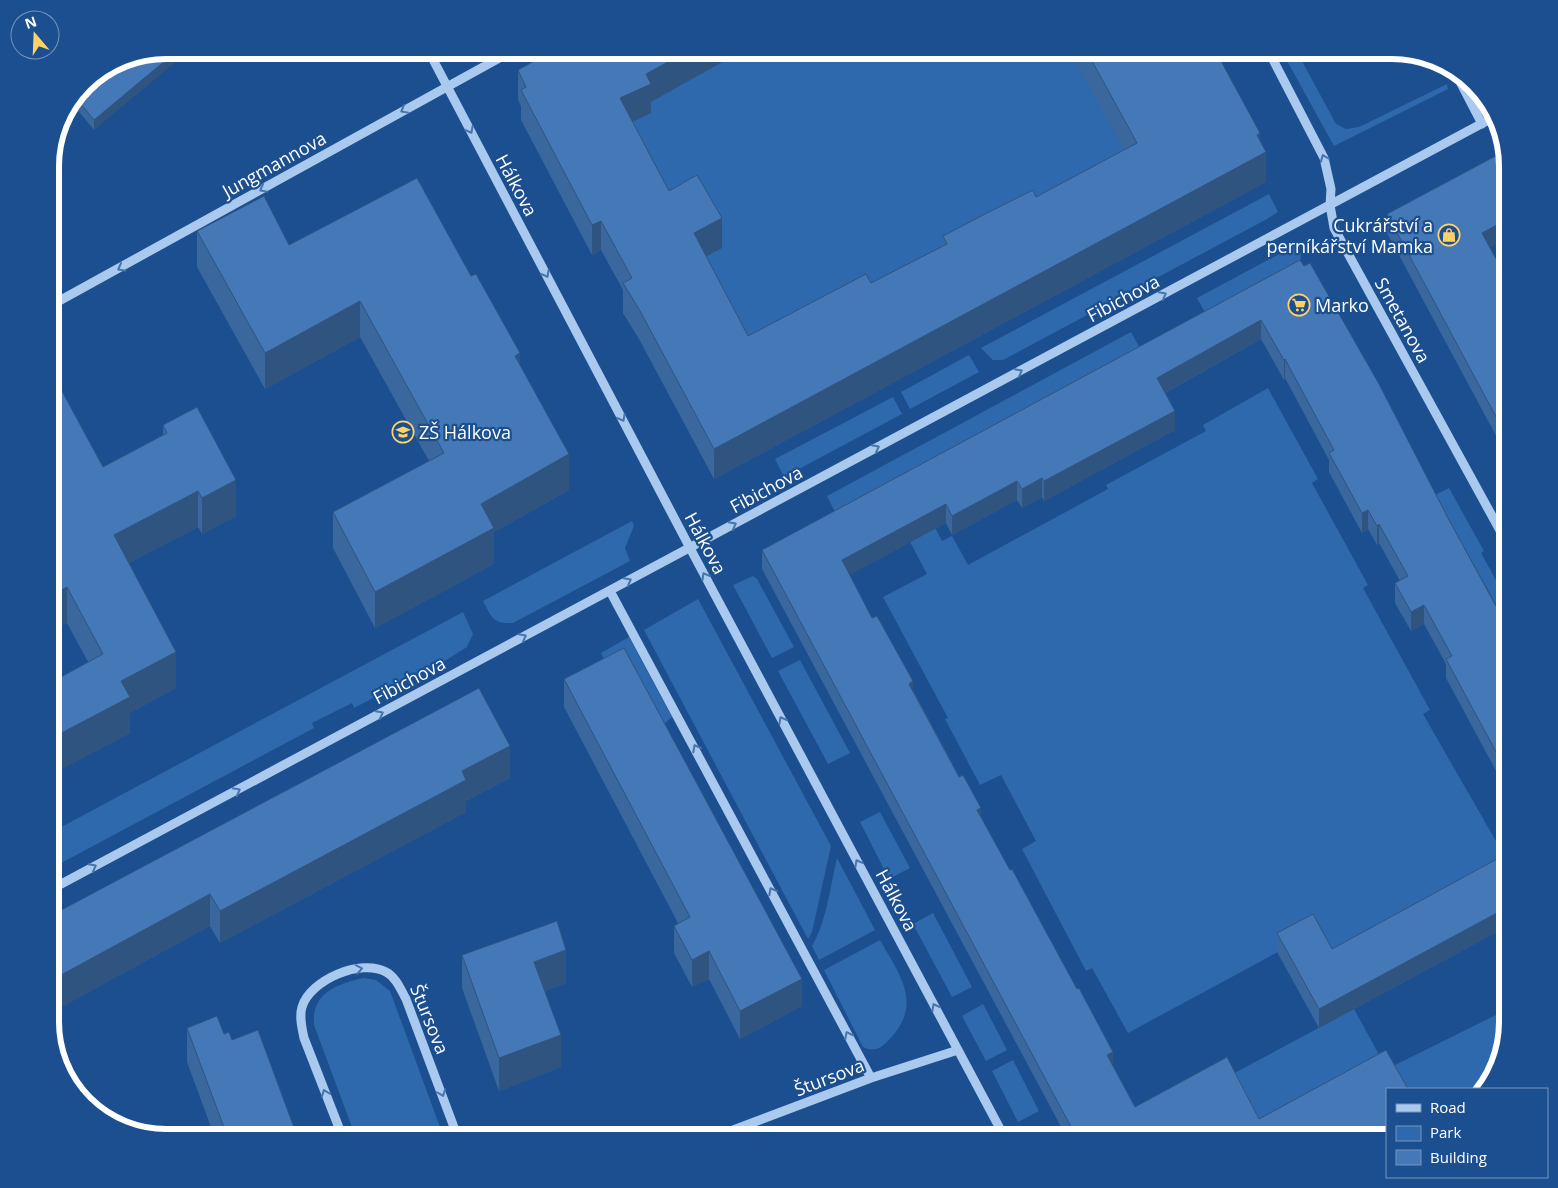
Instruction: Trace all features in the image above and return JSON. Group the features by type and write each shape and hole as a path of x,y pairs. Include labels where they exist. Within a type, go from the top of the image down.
{"street":[{"name":"Hálkova","path":"433,59 690,548 1000,1129"},
{"name":"Jungmannova","path":"59,301 498,59"},
{"name":"Smetanova","path":"1273,59 1324,158 1332,189 1330,206 1334,228 1499,529"},
{"path":"1462,85 1482,124"},
{"name":"Fibichova","path":"59,885 1489,120"},
{"path":"610,591 871,1078"},
{"name":"Štursova","path":"339,1129 304,1038 301,1023 302,1007 310,993 322,981 362,967 386,972 396,981 406,999 455,1129"},
{"name":"Štursova","path":"736,1129 871,1078 958,1050"}],"green space":[{"path":"661,59 1152,59 1220,176 723,442 551,122"},
{"path":"1286,59 1301,59 1336,124 1346,129 1359,127 1447,84 1448,89 1334,146"},
{"path":"1269,194 1278,212 1267,219 1003,360 993,360 981,348"},
{"path":"1296,245 1301,254 1300,265 1207,316 1197,298"},
{"path":"1131,332 1142,352 837,516 827,496"},
{"path":"969,355 979,372 910,409 901,392"},
{"path":"1268,388 1318,479 1312,483 1368,585 1363,588 1430,710 1423,714 1499,846 1499,867 1332,968 1313,933 1128,1033 1092,968 1086,971 1022,849 1036,841 1001,775 980,785 945,719 948,718 883,597 927,574 889,502 915,489 942,541 952,536 968,565 1108,489 1106,485 1206,431 1203,425"},
{"path":"893,397 902,414 784,477 775,459"},
{"path":"1449,488 1484,551 1481,553 1497,582 1499,581 1499,610 1435,495"},
{"path":"632,521 634,526 625,548 630,561 513,623 497,621 491,616 483,601"},
{"path":"753,576 757,579 794,647 772,658 733,585"},
{"path":"698,599 831,846 812,932 808,939 644,630"},
{"path":"463,612 473,634 467,647 448,659 354,708 352,703 312,723 314,728 59,864 59,828"},
{"path":"629,637 672,717 662,726 612,675 601,653"},
{"path":"800,660 850,753 828,764 778,671"},
{"path":"880,812 910,868 889,879 860,822"},
{"path":"837,858 875,930 819,960 812,946 825,914"},
{"path":"933,913 972,987 952,997 913,924"},
{"path":"880,940 901,979 907,1003 898,1029 879,1048 870,1049 863,1047 824,970"},
{"path":"363,978 376,980 390,991 441,1129 353,1129 314,1025 314,1014 321,998 335,987"},
{"path":"983,1004 1007,1050 986,1061 962,1016"},
{"path":"1354,1009 1387,1069 1499,1013 1498,1036 1494,1057 1485,1076 1476,1088 1396,1088 1387,1070 1276,1129 1254,1129 1227,1077"},
{"path":"1013,1060 1039,1111 1018,1122 992,1071"}],"building":[{"path":"167,59 94,120 80,103 95,85 118,70 138,62"},
{"path":"538,59 674,59 646,74 651,84 620,98 669,191 697,175 722,218 694,233 748,336 866,274 871,283 947,244 943,236 1033,190 1036,197 1137,143 1091,59 1220,59 1260,133 1257,135 1266,152 714,449 639,309 623,283 632,278 601,221 592,225 521,90 526,87 518,70"},
{"path":"1498,155 1499,224 1482,233 1499,264 1499,422 1387,214"},
{"path":"417,178 471,276 476,274 520,353 515,356 569,454 481,504 494,528 375,592 333,512 444,453 360,301 265,353 197,231 264,196 289,245"},
{"path":"1300,260 1304,266 1310,263 1379,384 1449,520 1499,612 1499,757 1446,659 1452,656 1424,605 1411,612 1395,583 1408,576 1379,524 1377,526 1368,510 1362,513 1329,453 1334,450 1285,359 1261,320 1157,378 1175,411 1044,481 1042,478 1022,489 1017,481 952,516 946,504 842,560 872,618 877,616 913,681 909,684 959,777 963,775 981,808 977,810 1010,870 1012,869 1077,989 1079,988 1113,1052 1107,1055 1135,1107 1227,1057 1259,1119 1386,1050 1407,1088 1386,1088 1386,1129 1072,1129 762,550"},
{"path":"59,386 103,467 167,433 163,425 197,407 236,480 202,498 198,491 114,535 176,652 121,681 130,697 59,734 59,678 103,654 67,587 59,591"},
{"path":"624,648 802,979 740,1011 709,951 692,960 674,926 690,917 564,679"},
{"path":"479,688 510,746 462,771 466,780 220,911 210,894 59,976 59,911"},
{"path":"1499,858 1499,912 1319,1009 1277,933 1313,914 1332,949"},
{"path":"557,921 566,950 534,962 561,1035 499,1058 462,955"},
{"path":"217,1016 224,1034 229,1032 232,1040 258,1030 295,1129 225,1129 187,1028"}],"place":[{"name":"Cukrářství a perníkářství Mamka","path":"1449,235"},
{"name":"Marko","path":"1299,305"},
{"name":"ZŠ Hálkova","path":"403,432"}]}
